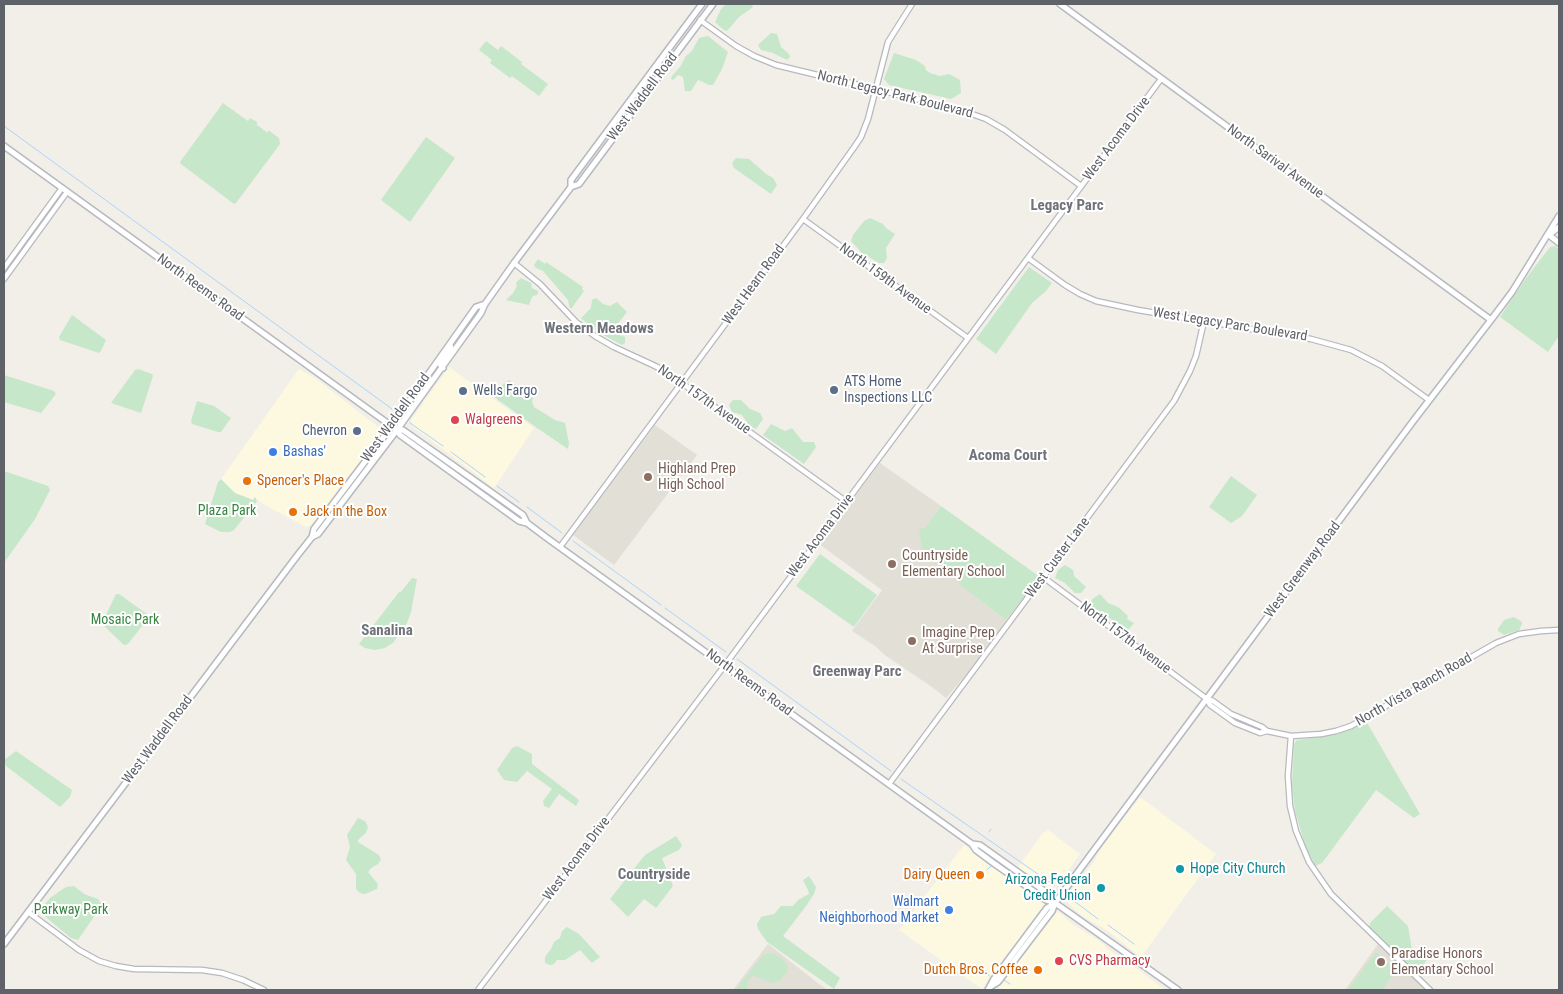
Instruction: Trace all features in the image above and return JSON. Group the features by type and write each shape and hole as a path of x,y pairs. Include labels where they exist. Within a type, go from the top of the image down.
{"main road":[{"name":"West Waddell Road","path":"571,187 571,180 702,4"},
{"name":"West Waddell Road","path":"312,537 318,534 397,430 482,313 485,304 514,263 571,187 579,184 712,4"},
{"name":"North Sarival Avenue","path":"1060,4 1491,320"},
{"name":"North Reems Road","path":"4,146 397,430 400,435 519,521 527,522 890,784 972,844 976,850 1178,990"},
{"name":"West Greenway Road","path":"989,989 994,978 1047,908 1055,903 1429,400 1512,292 1559,216"},
{"name":"West Greenway Road","path":"1549,235 1559,227"},
{"path":"1549,235 1559,243"},
{"name":"West Waddell Road","path":"4,944 312,537 314,529 476,307 485,304"},
{"path":"443,368 440,364 451,349 450,344"},
{"path":"329,519 331,512 345,494 351,480"}],"street":[{"name":"West Hearn Road","path":"560,547 803,219 861,137 868,119 888,42 912,4"},
{"name":"North Legacy Park Boulevard","path":"700,20 736,46 766,62 787,69 960,109 986,119 1005,130 1081,186"},
{"name":"West Acoma Drive","path":"478,990 725,665 1161,79"},
{"path":"4,268 64,190"},
{"path":"4,279 64,190"},
{"name":"North 159th Avenue","path":"803,219 968,338"},
{"name":"West Legacy Parc Boulevard","path":"1028,258 1065,285 1096,302 1311,339 1351,350 1382,366 1429,400"},
{"name":"North 157th Avenue","path":"514,263 540,284 576,322 595,336 614,348 653,365 682,383 846,502"},
{"name":"West Custer Lane","path":"890,784 1174,401 1196,356 1204,321"},
{"name":"North 157th Avenue","path":"1044,578 1207,699"},
{"name":"North Vista Ranch Road","path":"1207,699 1210,705 1235,722 1260,733 1267,731 1291,736 1321,734 1343,729 1365,718 1496,643 1519,634 1559,630"},
{"path":"1291,736 1288,776 1290,806 1296,831 1309,862 1331,894 1430,990"},
{"path":"28,912 79,950 99,961 134,969 202,970 222,973 244,980 264,990"}],"shaded area":[{"path":"449,367 534,428 494,488 412,426 411,420"},
{"path":"299,369 315,378 382,430 382,434 370,446 329,504 310,526 306,527 255,498 254,500 235,493 221,479"},
{"name":"Highland Prep High School","path":"655,425 697,455 614,565 573,535"},
{"name":"Countryside Elementary School","path":"880,463 941,506 925,528 960,585 1006,620 972,668 946,698 852,631 882,590 819,544"},
{"path":"1140,797 1216,854 1141,957 1105,929 1082,916 1065,900 1067,894 1094,862 1100,850"},
{"path":"1048,830 1080,854 1054,890 1050,890 1018,867 1043,833"},
{"path":"964,845 990,865 1017,881 1045,904 1044,908 1029,925 1007,957 995,969 982,989 899,930"},
{"path":"1057,912 1061,913 1072,924 1098,940 1165,990 1000,990 999,987"},
{"path":"768,944 819,984 828,990 733,990"},
{"name":"Paradise Honors Elementary School","path":"1378,944 1426,990 1345,990"}],"green space":[{"path":"726,4 752,4 753,7 739,17 727,31 715,22 721,9"},
{"path":"771,33 777,34 781,47 789,54 790,57 787,60 773,53 761,50 758,45"},
{"path":"708,36 728,52 722,69 713,85 698,80 691,91 685,91 683,77 678,75 673,80 671,79 672,76 686,56 692,51 699,38"},
{"path":"486,41 498,50 501,46 548,84 539,96 512,76 510,78 490,63 492,60 479,50"},
{"path":"894,53 916,60 925,66 926,70 930,73 940,76 949,74 960,80 961,93 951,99 889,85 884,79"},
{"path":"223,103 248,121 250,118 257,122 257,125 268,133 268,130 279,138 280,144 234,204 180,162"},
{"path":"426,137 455,158 410,222 381,200"},
{"path":"736,158 749,159 773,178 777,185 771,194 734,168 732,163"},
{"path":"870,218 883,224 895,234 886,248 887,258 884,263 879,263 862,253 851,241 853,235 864,221"},
{"path":"1555,246 1559,249 1559,336 1548,352 1500,317 1550,247"},
{"path":"538,259 545,264 546,262 583,287 584,291 571,309 568,300 543,271 534,265"},
{"path":"1029,267 1052,283 1032,303 996,354 976,339"},
{"path":"521,278 531,283 532,288 538,291 538,294 532,297 529,305 506,300 513,293 517,286 516,283"},
{"path":"596,298 603,304 610,306 617,302 627,312 613,330 625,337 625,343 622,345 596,331 581,318 591,308 592,300"},
{"path":"72,315 106,340 99,353 60,340 59,337"},
{"path":"138,369 153,376 141,413 111,403 135,370"},
{"path":"4,375 54,391 56,394 41,413 4,402"},
{"path":"509,380 533,398 534,407 555,420 565,423 569,443 568,449 490,394 496,385 501,386"},
{"path":"733,400 741,400 750,409 760,413 763,419 756,429 749,425 742,415 732,412 729,405"},
{"path":"197,401 214,406 231,418 221,432 192,424 191,421"},
{"path":"771,424 785,431 792,428 803,442 814,442 816,447 804,464 763,435"},
{"path":"4,471 48,486 50,490 35,519 4,563"},
{"path":"1231,476 1257,495 1242,516 1231,523 1209,507"},
{"name":"Plaza Park","path":"221,479 235,493 253,500 255,497 257,501 234,530 230,532 221,532 205,524 218,482"},
{"path":"941,506 1040,577 1006,620 960,585 953,574 923,553 919,529 925,528"},
{"path":"820,554 877,595 854,627 796,586"},
{"path":"1065,565 1073,570 1074,576 1086,587 1081,593 1075,593 1065,583 1055,578 1058,570"},
{"path":"412,578 417,579 411,612 407,623 393,643 385,648 375,650 365,648 359,644 399,592"},
{"name":"Mosaic Park","path":"116,594 119,594 147,614 148,618 128,644 124,645 103,625 103,621"},
{"path":"1100,594 1108,603 1118,607 1128,616 1127,619 1134,623 1128,630 1091,606 1092,599"},
{"path":"1514,617 1522,622 1519,630 1504,635 1498,631 1504,620"},
{"path":"1366,721 1420,814 1414,818 1376,790 1322,863 1315,866 1305,845 1295,811 1292,784 1294,744 1297,740 1334,735"},
{"path":"517,746 532,754 532,764 579,800 576,806 559,794 549,808 544,806 543,801 552,789 527,771 517,782 504,780 497,770 512,748"},
{"path":"16,751 72,790 70,797 60,807 6,766 4,760"},
{"path":"358,818 365,821 368,827 366,833 358,842 379,855 381,860 368,872 378,884 377,889 365,894 360,893 356,889 356,874 346,860 350,847 347,835"},
{"path":"676,836 682,845 679,850 662,858 673,886 656,908 644,899 628,917 610,899 645,855"},
{"path":"809,876 816,887 814,894 783,936 840,978 834,989 767,942 758,929 757,924 761,917 774,914 781,906 793,906 798,900 809,894 803,880"},
{"name":"Parkway Park","path":"74,886 84,894 98,899 102,905 78,940 71,938 41,913 44,905 50,898 66,887"},
{"path":"1387,906 1408,926 1412,950 1429,956 1419,973 1415,973 1369,927 1370,923"},
{"path":"567,927 579,934 600,957 592,963 580,950 565,960 557,960 554,964 550,965 545,963 545,957 554,942 560,938 562,931"},
{"path":"1376,952 1396,970 1382,990 1348,990"},
{"path":"771,953 780,957 787,965 788,971 779,981 772,983 755,976 751,977 748,981 748,990 736,990 763,955"}],"waterway":[{"path":"4,126 392,409"},
{"path":"410,423 443,446"},
{"path":"451,452 485,477"},
{"path":"497,486 519,502"},
{"path":"527,507 562,533"},
{"path":"573,541 661,605"},
{"path":"665,608 726,652"},
{"path":"737,659 891,771"},
{"path":"901,779 1055,886"},
{"path":"987,870 991,866"},
{"path":"1070,898 1098,919"},
{"path":"1108,925 1134,944"},
{"path":"987,971 989,976"},
{"path":"1004,980 1010,984"}],"place":[{"name":"ATS Home Inspections LLC","path":"834,390"},
{"name":"Wells Fargo","path":"463,391"},
{"name":"Walgreens","path":"455,420"},
{"name":"Chevron","path":"357,431"},
{"name":"Bashas'","path":"273,452"},
{"name":"Highland Prep High School","path":"648,477"},
{"name":"Spencer's Place","path":"247,481"},
{"name":"Jack in the Box","path":"293,512"},
{"name":"Countryside Elementary School","path":"892,564"},
{"name":"Imagine Prep At Surprise","path":"912,641"},
{"name":"Hope City Church","path":"1180,869"},
{"name":"Dairy Queen","path":"980,875"},
{"name":"Arizona Federal Credit Union","path":"1101,888"},
{"name":"Walmart Neighborhood Market","path":"949,910"},
{"name":"CVS Pharmacy","path":"1059,961"},
{"name":"Paradise Honors Elementary School","path":"1381,962"},
{"name":"Dutch Bros. Coffee","path":"1038,970"}],"district":[{"name":"Legacy Parc","path":"1067,206"},
{"name":"Western Meadows","path":"599,329"},
{"name":"Acoma Court","path":"1008,456"},
{"name":"Sanalina","path":"387,631"},
{"name":"Greenway Parc","path":"857,672"},
{"name":"Countryside","path":"654,875"}]}
